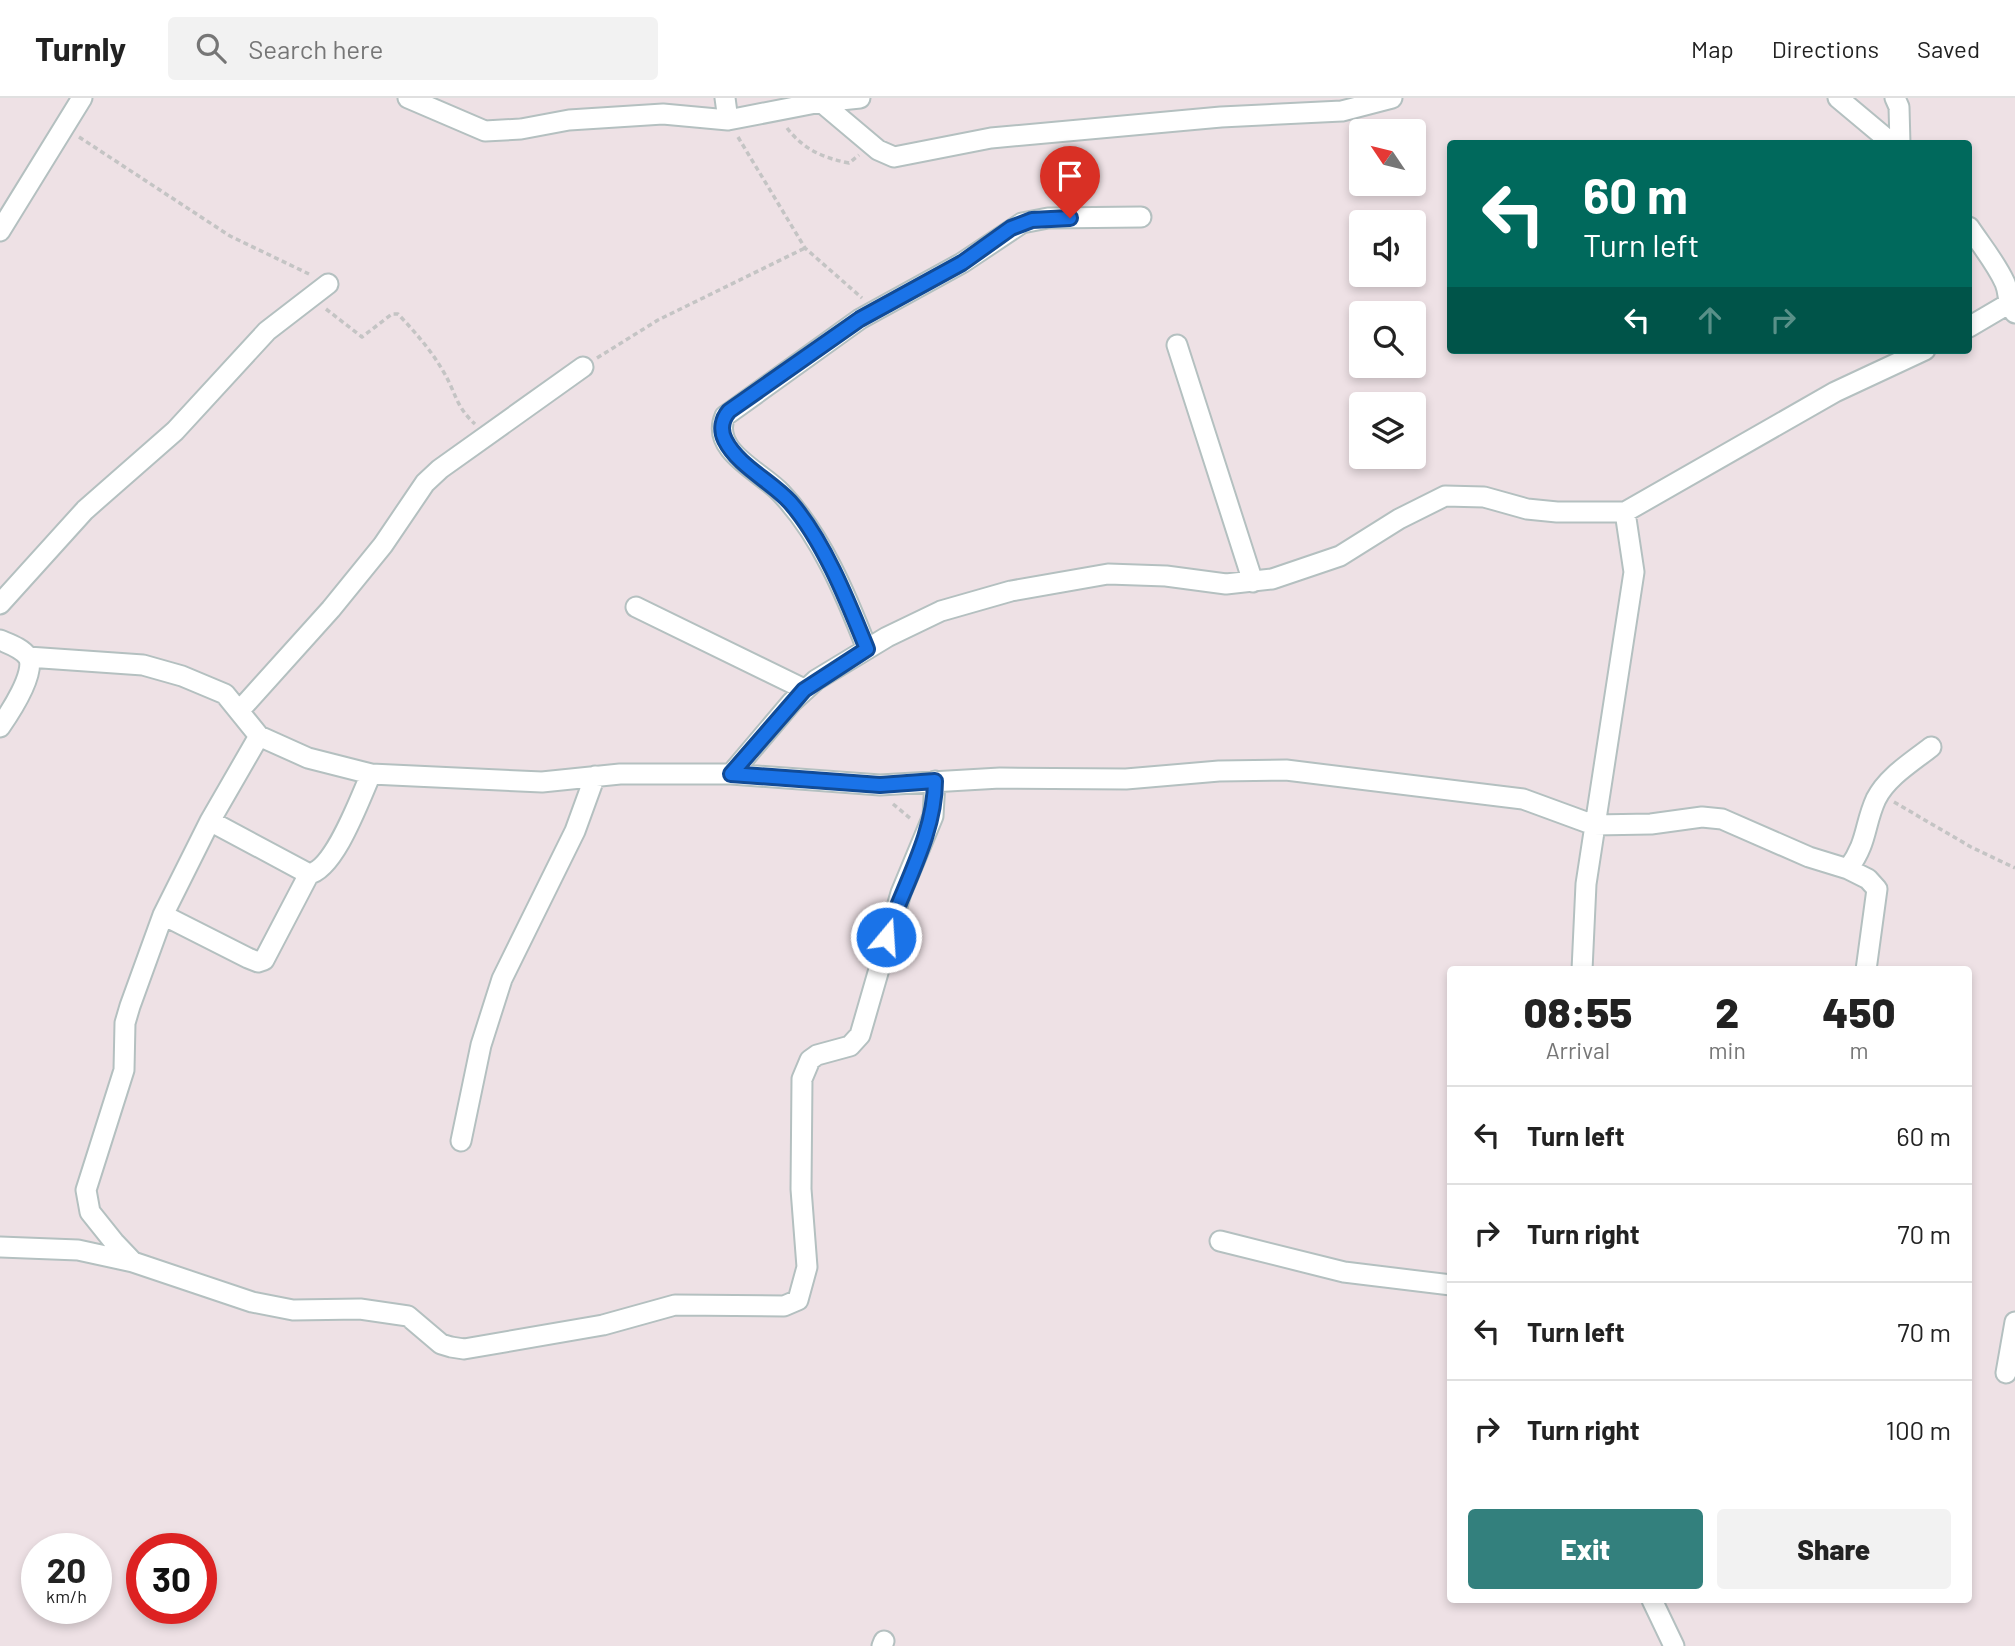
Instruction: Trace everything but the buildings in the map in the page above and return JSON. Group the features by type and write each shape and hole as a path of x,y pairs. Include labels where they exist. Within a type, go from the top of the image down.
{"street":[{"path":"0,231 66,128 82,98"},
{"path":"408,98 485,131 521,129 569,120 663,114 727,120 821,102 860,98"},
{"path":"725,98 727,120"},
{"path":"821,102 873,145 894,157 991,138 1222,117 1342,111 1392,98"},
{"path":"1838,98 1888,140"},
{"path":"1895,98 1899,107 1900,140"},
{"path":"867,649 839,585 803,519 778,489 736,456 723,437 722,427 729,411 876,310 962,263 1022,223 1048,218 1140,217"},
{"path":"1972,232 1999,272 2013,306 1972,326"},
{"path":"0,604 85,510 175,431 267,331 328,284"},
{"path":"1177,345 1253,582"},
{"path":"731,774 804,690 867,649 941,611 1011,591 1084,578 1144,574 1226,584 1253,582 1292,573 1340,556 1399,519 1445,496 1475,496 1527,509 1557,512 1625,512 1835,392 1916,354"},
{"path":"240,710 331,609 383,545 425,483 583,367"},
{"path":"1582,966 1582,920 1594,825 1634,572 1625,512"},
{"path":"636,607 804,690"},
{"path":"0,640 28,657 143,665 206,684 225,694 260,736 300,756 372,774 542,782 595,776 731,774 880,785 935,781 1126,779 1219,771 1286,770 1523,799 1594,825 1627,826 1702,817 1722,819 1801,854 1848,869 1868,879 1877,889 1867,966"},
{"path":"0,727 29,675 28,657"},
{"path":"133,1262 90,1212 86,1190 124,1070 125,1023 163,915 210,821 260,736"},
{"path":"1848,869 1864,843 1880,794 1903,769 1931,747"},
{"path":"163,915 258,962 264,960 309,874 321,869 334,851 372,774"},
{"path":"461,1142 481,1045 499,989 521,936 575,831 595,776"},
{"path":"0,1247 78,1250 133,1262 251,1302 293,1310 360,1309 408,1316 441,1344 464,1349 603,1325 675,1305 794,1304 800,1295 807,1267 802,1189 802,1079 810,1060 817,1055 854,1044 860,1035 897,904 933,816 935,781"},
{"path":"210,821 309,874"},
{"path":"1220,1241 1344,1272 1447,1285"},
{"path":"2006,1373 2015,1322"},
{"path":"1654,1603 1674,1646"}],"path":[{"path":"774,113 800,144 824,156 849,163 873,145"},
{"path":"727,120 805,248 876,310"},
{"path":"66,128 230,236 328,284 326,311 359,336 365,336 386,318 398,314 438,363 456,405 487,435"},
{"path":"583,367 658,320 805,248"},
{"path":"880,785 915,825"},
{"path":"1880,794 1971,847 2015,868"}],"route":[{"path":"886,937 901,893 931,824 935,781 880,785 731,774 804,690 867,649 853,613 803,519 778,489 736,456 723,437 723,420 729,411 802,361 822,344 901,295 962,263 1011,228 1032,220 1070,218"}]}
